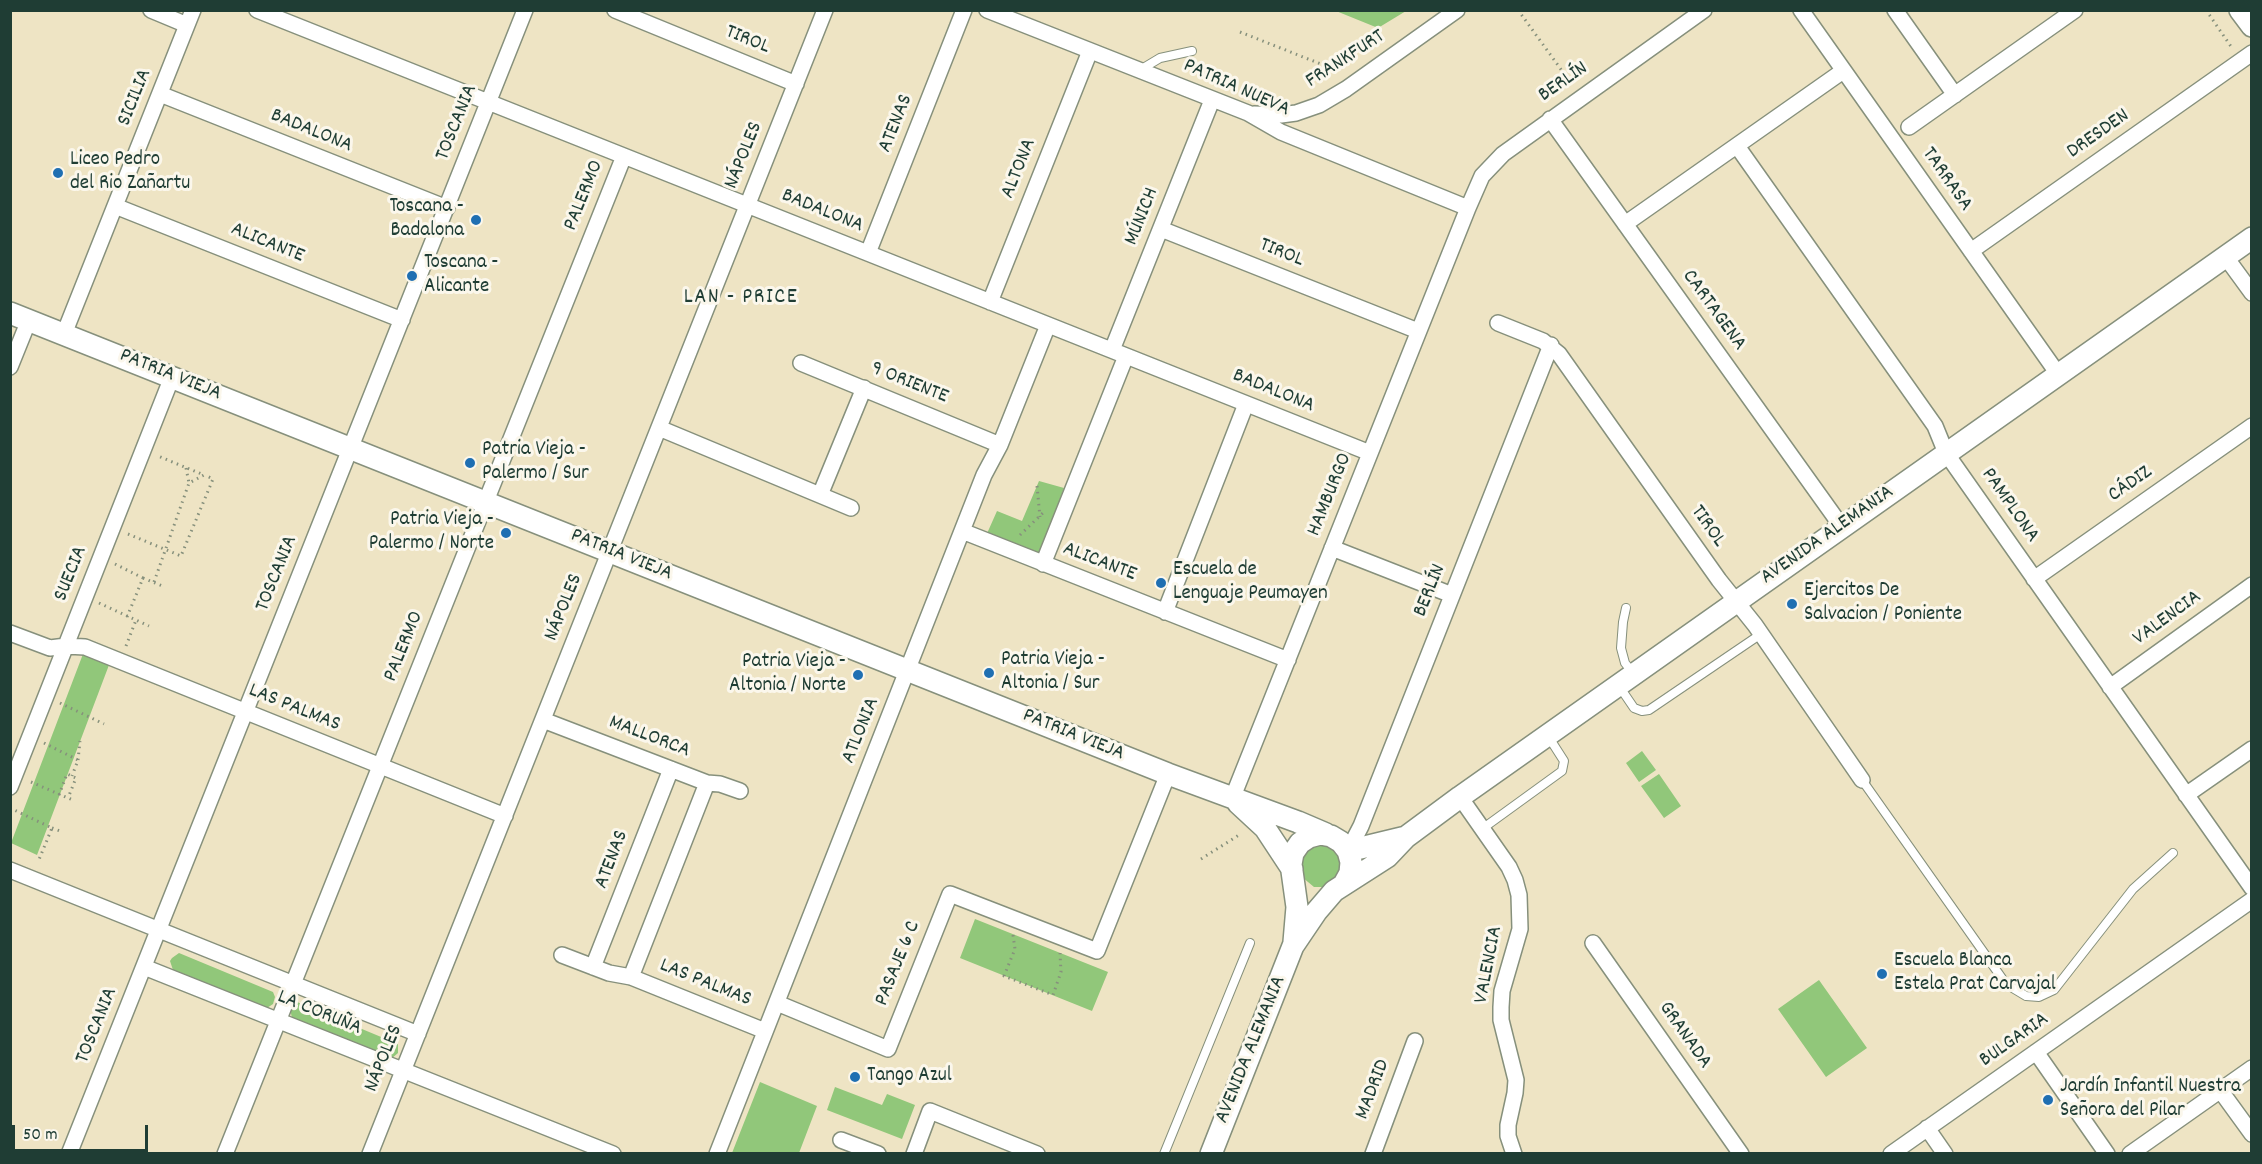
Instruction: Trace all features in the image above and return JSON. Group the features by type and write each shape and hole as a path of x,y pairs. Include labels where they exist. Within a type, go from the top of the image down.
{"street":[{"path":"151,10 190,18"},
{"name":"BADALONA","path":"257,10 1370,453"},
{"name":"TOSCANIA","path":"69,1154 525,10"},
{"name":"TIROL","path":"615,10 796,84"},
{"name":"NÁPOLES","path":"370,1154 825,10"},
{"name":"ATENAS","path":"868,253 964,10"},
{"name":"PATRIA NUEVA","path":"987,10 1248,113 1281,132 1468,208"},
{"name":"FRANKFURT","path":"1248,113 1281,115 1296,113 1319,105 1346,89 1456,10"},
{"name":"BERLÍN","path":"1468,208 1489,167 1503,154 1704,10"},
{"name":"TARRASA","path":"1801,10 2058,374"},
{"path":"1895,10 1954,95"},
{"path":"1909,127 2057,16 2075,10"},
{"path":"2240,10 2252,26"},
{"name":"SICILIA","path":"64,334 190,18"},
{"name":"ALTONA","path":"990,302 1090,51"},
{"name":"DRESDEN","path":"1971,251 2246,57"},
{"path":"1625,225 1844,71"},
{"name":"BADALONA","path":"160,94 447,208"},
{"name":"MÚNICH","path":"1043,564 1161,229 1212,100"},
{"name":"CARTAGENA","path":"1550,119 1842,526"},
{"name":"PAMPLONA","path":"1737,146 1935,426 1946,453 2252,888"},
{"name":"PALERMO","path":"225,1154 624,156"},
{"name":"ALICANTE","path":"115,206 402,320"},
{"name":"HAMBURGO","path":"1232,799 1468,208"},
{"name":"TIROL","path":"1161,229 1418,332"},
{"name":"AVENIDA ALEMANIA","path":"1211,1154 1293,946 1316,912 1339,887 1387,857 1406,837 1547,735 2252,238"},
{"path":"2225,256 2252,293"},
{"path":"10,367 20,317"},
{"name":"PATRIA VIEJA","path":"20,317 1168,774 1232,799 1264,808 1326,834"},
{"name":"TIROL","path":"1498,323 1551,345 1566,363 1761,634 1862,780"},
{"name":"ATLONIA","path":"717,1154 984,475 1000,445 1048,325"},
{"name":"BERLÍN","path":"1348,850 1361,826 1551,345"},
{"name":"9 ORIENTE","path":"801,363 1000,445"},
{"name":"SUECIA","path":"13,781 172,377"},
{"path":"820,495 864,388"},
{"path":"1165,612 1246,404"},
{"name":"CÁDIZ","path":"2034,579 2252,426"},
{"path":"659,428 851,508"},
{"name":"ALICANTE","path":"962,531 1288,660"},
{"path":"1332,548 1452,596"},
{"name":"VALENCIA","path":"2110,687 2252,585"},
{"name":"LAS PALMAS","path":"10,633 50,648 66,646 85,648 505,816"},
{"name":"MALLORCA","path":"543,720 707,783 720,784 740,791"},
{"path":"2186,795 2252,749"},
{"name":"ATENAS","path":"593,967 671,769"},
{"path":"1011,918 1097,951 1168,774"},
{"path":"631,977 707,783"},
{"name":"VALENCIA","path":"1460,797 1512,874 1519,895 1520,929 1504,983 1501,1006 1504,1034 1516,1080 1508,1125 1510,1144 1514,1154"},
{"name":"PATRIA VIEJA","path":"1232,799 1265,828 1293,873"},
{"path":"1293,873 1308,891 1321,894 1339,887 1351,868 1348,850 1336,838 1326,834"},
{"name":"AVENIDA ALEMANIA","path":"1293,946 1297,907 1293,853 1299,843 1309,837 1326,834"},
{"name":"AVENIDA ALEMANIA","path":"1348,850 1384,844 1406,837"},
{"name":"LA CORUÑA","path":"10,870 418,1034"},
{"name":"PASAJE 6 C","path":"888,1049 950,894 1011,918"},
{"name":"BULGARIA","path":"1891,1154 2252,900"},
{"name":"GRANADA","path":"1593,943 1741,1154"},
{"name":"LAS PALMAS","path":"562,955 593,967 631,977 765,1031"},
{"name":"LA CORUÑA","path":"144,967 613,1154"},
{"name":"LAS PALMAS","path":"777,1003 888,1049"},
{"name":"MADRID","path":"1373,1154 1415,1041"},
{"path":"2036,1052 2107,1154"},
{"path":"2130,1154 2252,1068"},
{"path":"2220,1090 2252,1134"},
{"path":"914,1154 930,1111 1036,1154"},
{"path":"1927,1128 1945,1154"},
{"path":"841,1140 878,1154"}],"lane":[{"path":"1138,71 1160,58 1192,51"},
{"path":"1626,608 1621,648 1634,708 1642,711 1649,710 1761,634"},
{"path":"1482,829 1562,771 1564,761 1547,735"},
{"path":"1862,780 2006,984 2026,996 2039,997 2054,990 2133,888 2172,853"},
{"path":"1164,1154 1250,943"}],"path":[{"path":"1518,10 1581,97"},
{"path":"2206,10 2246,57"},
{"path":"1240,32 1336,70"},
{"path":"113,527 181,556 213,479 143,450"},
{"path":"154,582 189,483 186,468"},
{"path":"189,483 204,475"},
{"path":"1005,549 1052,505"},
{"path":"101,557 165,586"},
{"path":"127,617 143,578"},
{"path":"86,597 149,626"},
{"path":"119,661 136,620"},
{"path":"46,696 104,724"},
{"path":"30,737 78,760"},
{"path":"72,776 78,760 80,741"},
{"path":"59,795 68,774 76,778 68,798"},
{"path":"13,781 75,801"},
{"path":"10,808 63,832"},
{"path":"38,862 52,828"},
{"path":"1201,859 1239,835"},
{"path":"1011,918 1015,949 1004,976 1053,995 1061,972 1060,936"}],"green space":[{"path":"1336,11 1406,11 1378,28"},
{"path":"1039,481 1064,488 1040,554 985,538 997,511 1022,521"},
{"path":"83,654 109,665 37,855 11,843"},
{"path":"1642,751 1656,770 1639,782 1626,763"},
{"path":"1659,774 1681,806 1664,818 1641,786"},
{"path":"1325,842 1342,855 1342,875 1325,887 1314,887 1302,877 1298,862 1305,848"},
{"path":"975,919 1108,972 1092,1011 960,958"},
{"path":"179,953 273,992 275,997 273,1004 267,1008 173,970 170,961"},
{"path":"1819,980 1867,1048 1826,1077 1778,1009"},
{"path":"297,1002 398,1044 398,1053 391,1059 292,1018 291,1005"},
{"path":"760,1082 817,1106 799,1153 732,1153"},
{"path":"835,1087 882,1105 887,1094 915,1105 902,1139 827,1110"}],"place":[{"name":"Liceo Pedro del Rio Zañartu","path":"58,173"},
{"name":"Toscana - Badalona","path":"476,220"},
{"name":"Toscana - Alicante","path":"412,276"},
{"name":"Patria Vieja - Palermo / Sur","path":"470,463"},
{"name":"Patria Vieja - Palermo / Norte","path":"506,533"},
{"name":"Escuela de Lenguaje Peumayen","path":"1161,583"},
{"name":"Ejercitos De Salvacion / Poniente","path":"1792,604"},
{"name":"Patria Vieja - Altonia / Sur","path":"989,673"},
{"name":"Patria Vieja - Altonia / Norte","path":"858,675"},
{"name":"Escuela Blanca Estela Prat Carvajal","path":"1882,974"},
{"name":"Tango Azul","path":"855,1077"},
{"name":"Jardín Infantil Nuestra Señora del Pilar","path":"2048,1100"}],"district":[{"name":"LAN - PRICE","path":"741,299"}]}
